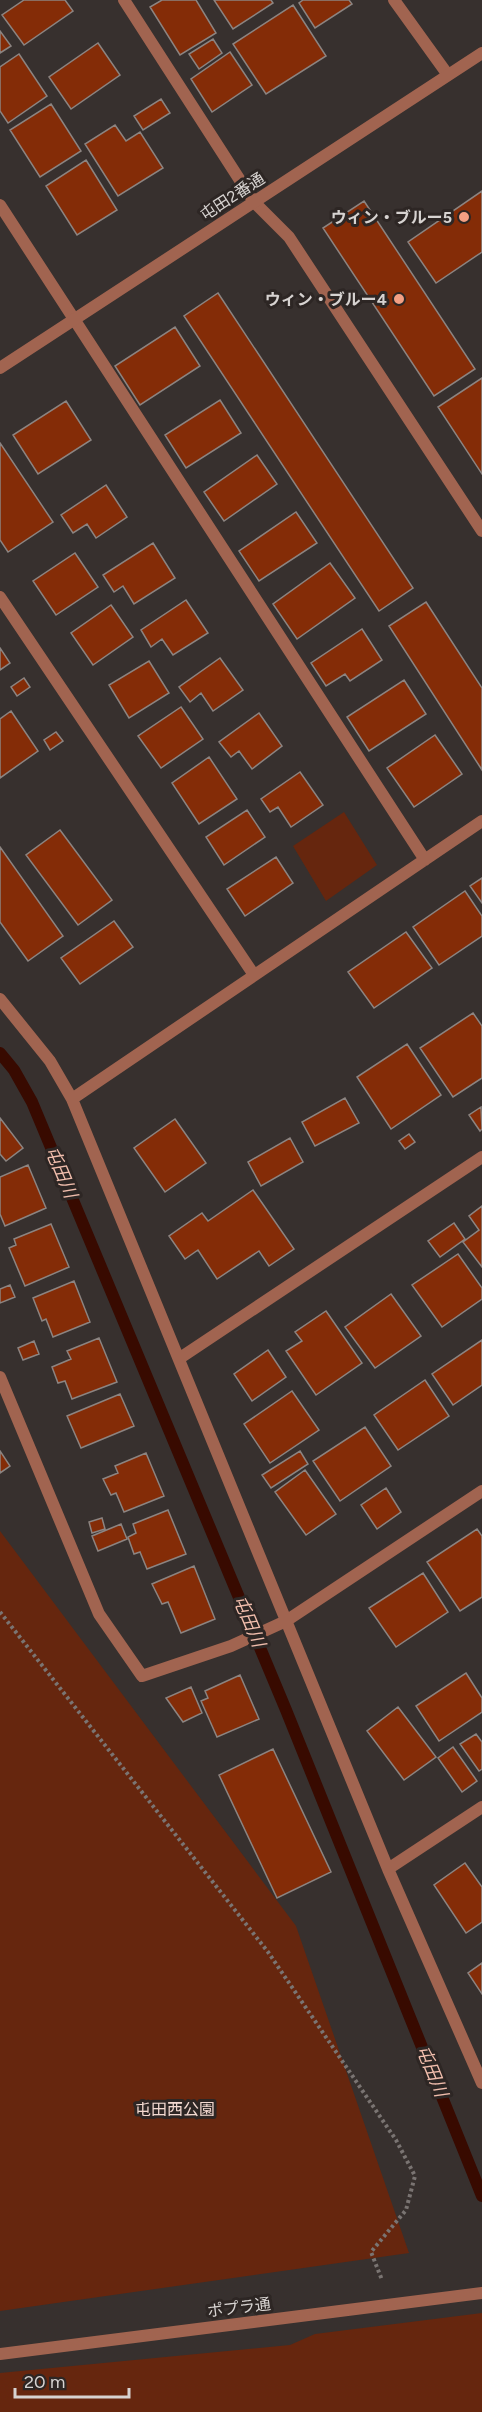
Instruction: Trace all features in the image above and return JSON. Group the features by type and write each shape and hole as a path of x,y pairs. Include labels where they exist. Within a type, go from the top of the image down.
{"street":[{"path":"124,0 254,202 289,237 482,531"},
{"path":"394,0 448,75"},
{"name":"屯田2番通","path":"0,368 482,53"},
{"path":"0,205 425,860"},
{"path":"0,597 254,975"},
{"path":"72,1099 482,821"},
{"path":"0,999 50,1061 72,1099 388,1869 482,2083"},
{"path":"180,1358 482,1157"},
{"path":"0,1377 99,1614 142,1676 231,1646 286,1621 482,1491"},
{"path":"388,1869 482,1807"},
{"name":"ポプラ通","path":"0,2354 482,2293"}],"path":[{"path":"0,1612 268,1952 396,2140 415,2176 406,2210 371,2252 392,2304"}],"green space":[{"path":"344,812 377,865 326,901 293,846"},
{"name":"屯田西公園","path":"0,1531 296,1926 409,2253 0,2311"},
{"path":"482,2313 482,2412 0,2412 0,2373 290,2345 315,2334"}],"building":[{"path":"24,0 65,0 73,11 24,45 2,15"},
{"path":"162,0 196,0 216,33 180,55 150,7"},
{"path":"214,0 271,0 273,3 233,29"},
{"path":"303,0 349,0 352,4 315,28 299,3"},
{"path":"293,5 326,56 266,94 233,44"},
{"path":"0,31 11,46 0,53"},
{"path":"213,39 222,53 199,69 189,54"},
{"path":"98,43 120,75 71,109 49,77"},
{"path":"230,52 252,85 212,112 191,79"},
{"path":"19,54 47,96 8,123 0,111 0,67"},
{"path":"161,99 170,113 143,130 134,116"},
{"path":"51,104 81,151 40,177 10,130"},
{"path":"115,125 126,141 140,132 163,168 118,196 85,144"},
{"path":"86,160 117,210 77,235 46,186"},
{"name":"ウィン・ブルー5","path":"482,191 482,252 436,283 408,242"},
{"name":"ウィン・ブルー4","path":"364,201 475,369 434,396 323,228"},
{"path":"218,293 413,588 379,611 184,316"},
{"path":"175,327 200,366 140,405 115,366"},
{"path":"482,378 482,474 438,407"},
{"path":"220,400 241,433 186,468 165,435"},
{"path":"66,401 91,440 38,474 13,435"},
{"path":"0,443 53,522 8,552 0,540"},
{"path":"257,455 277,484 224,521 204,492"},
{"path":"106,485 127,517 96,538 87,524 73,533 61,515"},
{"path":"296,512 317,543 259,581 239,551"},
{"path":"153,543 175,578 134,604 123,586 114,592 103,575"},
{"path":"75,553 98,587 56,615 33,581"},
{"path":"330,563 355,598 297,639 273,604"},
{"path":"186,600 208,633 173,655 162,639 151,647 141,630"},
{"path":"426,602 482,688 482,770 389,626"},
{"path":"111,605 133,637 93,665 71,633"},
{"path":"362,629 382,660 350,681 345,674 326,686 311,663"},
{"path":"0,648 10,663 0,670"},
{"path":"220,658 243,690 213,711 201,693 190,702 179,687"},
{"path":"149,661 169,693 129,718 109,685"},
{"path":"24,678 30,687 17,696 11,687"},
{"path":"404,680 426,714 369,751 347,717"},
{"path":"181,707 203,739 161,768 138,736"},
{"path":"11,711 38,751 0,778 0,719"},
{"path":"259,713 282,746 252,769 239,751 231,757 219,742"},
{"path":"56,732 63,741 50,750 44,740"},
{"path":"435,735 462,774 414,807 387,768"},
{"path":"209,757 237,799 199,824 172,783"},
{"path":"300,772 323,805 291,827 278,807 270,812 261,799"},
{"path":"247,810 265,837 224,865 206,837"},
{"path":"60,830 112,900 78,925 26,855"},
{"path":"0,847 63,936 28,961 0,922"},
{"path":"276,857 293,883 245,916 227,889"},
{"path":"482,878 482,903 470,886"},
{"path":"465,891 482,916 482,936 439,965 413,927"},
{"path":"114,921 133,947 80,984 61,958"},
{"path":"406,932 432,968 374,1008 348,972"},
{"path":"473,1013 482,1026 482,1078 453,1097 420,1048"},
{"path":"407,1044 441,1095 391,1129 357,1077"},
{"path":"345,1098 359,1123 315,1146 302,1122"},
{"path":"481,1107 482,1129 480,1131 469,1115"},
{"path":"0,1118 23,1148 6,1161 0,1154"},
{"path":"175,1119 206,1163 165,1192 134,1148"},
{"path":"409,1134 415,1142 405,1149 399,1141"},
{"path":"290,1138 303,1162 261,1186 248,1162"},
{"path":"28,1165 46,1208 5,1226 0,1214 0,1177"},
{"path":"253,1190 294,1249 269,1266 259,1251 217,1279 198,1250 185,1259 169,1236 202,1213 208,1221"},
{"path":"482,1206 482,1267 463,1242 479,1230 469,1216"},
{"path":"454,1223 465,1239 440,1257 428,1241"},
{"path":"51,1224 69,1267 25,1286 9,1248 16,1245 14,1239"},
{"path":"458,1254 482,1288 482,1299 442,1327 412,1285"},
{"path":"74,1281 90,1322 53,1337 46,1319 42,1321 33,1298"},
{"path":"10,1285 15,1297 0,1303 0,1289"},
{"path":"391,1294 421,1336 375,1368 345,1327"},
{"path":"326,1311 362,1363 316,1395 286,1351 302,1341 295,1332"},
{"path":"99,1338 117,1382 72,1399 65,1381 58,1383 52,1367 71,1359 67,1351"},
{"path":"482,1340 482,1385 453,1405 432,1374"},
{"path":"34,1341 39,1354 23,1360 18,1348"},
{"path":"268,1350 286,1377 252,1401 234,1374"},
{"path":"425,1380 449,1416 398,1450 374,1415"},
{"path":"292,1391 319,1430 270,1463 244,1424"},
{"path":"120,1394 134,1426 81,1448 67,1416"},
{"path":"365,1427 391,1466 340,1501 313,1461"},
{"path":"0,1451 10,1466 0,1473"},
{"path":"300,1451 308,1464 271,1488 262,1475"},
{"path":"146,1453 164,1496 124,1512 116,1493 111,1495 103,1479 118,1473 115,1466"},
{"path":"305,1470 336,1514 306,1535 275,1492"},
{"path":"386,1488 401,1512 377,1529 361,1505"},
{"path":"168,1510 186,1554 147,1569 140,1552 134,1554 128,1537 136,1533 133,1524"},
{"path":"102,1518 105,1529 92,1533 89,1522"},
{"path":"121,1524 127,1539 98,1551 92,1536"},
{"path":"477,1529 482,1536 482,1597 460,1611 427,1562"},
{"path":"194,1566 215,1619 181,1633 168,1602 162,1604 152,1584"},
{"path":"423,1573 448,1612 396,1647 369,1608"},
{"path":"466,1673 482,1698 482,1712 439,1741 416,1706"},
{"path":"240,1675 259,1719 217,1737 201,1701 208,1698 205,1691"},
{"path":"191,1687 202,1713 183,1722 166,1698"},
{"path":"398,1707 436,1757 404,1780 367,1731"},
{"path":"476,1734 482,1742 482,1769 479,1771 460,1744"},
{"path":"453,1747 477,1781 462,1792 438,1758"},
{"path":"273,1749 331,1872 277,1898 219,1775"},
{"path":"465,1863 482,1887 482,1922 466,1933 434,1885"},
{"path":"482,1963 482,1994 468,1973"}],"waterway":[{"name":"屯田川","path":"0,1053 14,1070 32,1102 286,1710 482,2196"}],"place":[{"name":"ウィン・ブルー5","path":"464,217"},
{"name":"ウィン・ブルー4","path":"399,299"}]}
